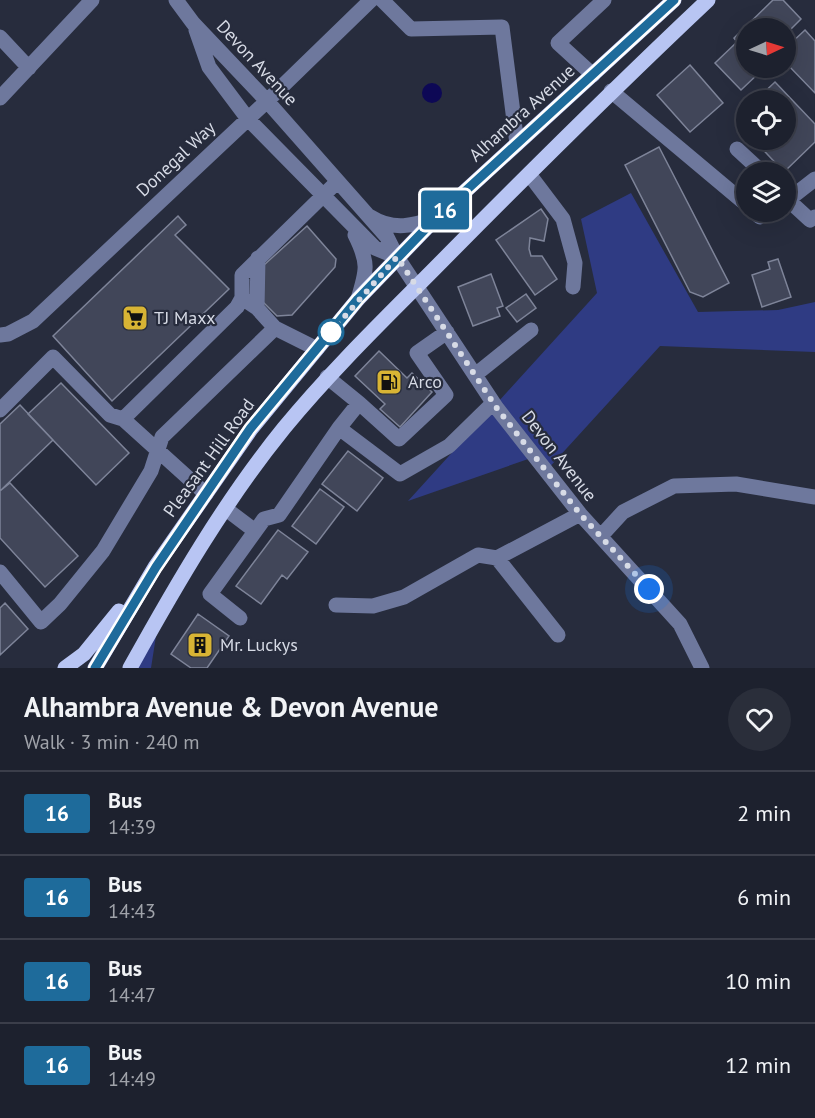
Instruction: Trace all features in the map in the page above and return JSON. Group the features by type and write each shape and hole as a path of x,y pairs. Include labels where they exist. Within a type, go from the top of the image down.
{"main road":[{"name":"Alhambra Avenue","path":"397,257 437,217 674,0"},
{"path":"130,668 183,574 226,508 283,430 327,377 611,91 708,0"},
{"name":"Pleasant Hill Road","path":"95,668 156,567 250,429 358,299 397,257"},
{"path":"65,668 84,654 156,567"}],"street":[{"path":"0,98 92,0"},
{"name":"Devon Avenue","path":"176,0 193,23 267,101 387,237 397,257 493,403 580,514 680,624 702,668"},
{"name":"Donegal Way","path":"0,335 8,334 33,321 371,0"},
{"path":"382,0 411,29 502,27 517,144"},
{"path":"593,75 558,43 604,0"},
{"name":"Devon Avenue","path":"193,23 209,67 248,119 375,248 397,257"},
{"path":"0,37 29,68"},
{"path":"611,91 736,196"},
{"path":"738,150 751,162"},
{"path":"529,174 563,219 574,263 573,287"},
{"path":"796,193 815,179"},
{"path":"123,419 237,307 242,298 242,275 337,182"},
{"path":"796,207 810,220 815,217"},
{"name":"Devon Avenue","path":"363,212 381,224 400,227 416,225 437,217"},
{"name":"Devon Avenue","path":"348,221 365,255 367,270 358,299"},
{"path":"257,308 258,258"},
{"path":"242,298 257,308 275,328 317,349"},
{"path":"0,572 41,622 60,604 103,551 151,471 162,437 275,328"},
{"path":"475,375 531,330"},
{"path":"327,377 399,439 446,395 417,353 447,332"},
{"path":"0,410 53,357 110,415 123,419 206,494"},
{"path":"240,618 210,594 264,519 279,515 359,403"},
{"path":"339,428 400,474 449,447 493,403"},
{"path":"601,536 622,512 674,486 736,484 815,497"},
{"path":"226,508 255,531"},
{"path":"336,605 373,606 404,597 478,555 496,558 580,514"},
{"path":"496,558 558,635"}],"shaded area":[{"path":"432,83 439,86 442,93 439,100 432,103 425,100 422,93 425,86"},
{"path":"631,193 698,312 778,310 815,302 815,352 660,346 546,471 534,457 408,501 597,293 581,219"},
{"path":"159,617 151,668 130,668"}],"building":[{"path":"773,0 783,0 801,19 796,24 796,18 755,18"},
{"path":"805,30 815,41 815,93 796,73 796,38"},
{"path":"736,43 736,78 754,78 741,90 715,63"},
{"path":"690,65 723,103 690,132 657,95"},
{"path":"775,82 783,90 767,90"},
{"path":"796,104 815,124 815,142 794,162 775,162 763,150 796,150"},
{"path":"659,147 729,283 703,297 690,292 625,165"},
{"path":"541,209 548,219 544,241 530,238 529,249 531,256 542,256 557,279 535,295 496,240"},
{"name":"TJ Maxx","path":"178,216 186,225 175,235 229,289 112,401 53,336"},
{"path":"307,226 336,259 335,267 292,315 277,316 263,302 264,265"},
{"path":"778,259 791,297 762,307 752,275 770,269 768,262"},
{"path":"491,274 503,306 497,308 500,316 473,326 458,287"},
{"path":"526,294 536,308 517,322 506,308"},
{"path":"379,351 407,378 412,373 432,392 400,427 380,409 385,404 355,376"},
{"path":"61,383 129,453 96,485 28,414"},
{"path":"20,405 53,440 0,491 0,424"},
{"path":"348,451 383,478 357,511 322,484"},
{"path":"10,483 78,556 45,587 0,538 0,491"},
{"path":"320,489 344,507 316,544 292,526"},
{"path":"278,530 308,552 287,579 282,575 261,604 236,586"},
{"path":"5,603 28,629 0,655 0,608"},
{"name":"Mr. Luckys","path":"198,614 229,636 207,668 191,668 171,654"}],"bus line":[{"name":"16","path":"95,668 156,567 250,429 358,299 437,217 674,0"}],"place":[{"name":"TJ Maxx","path":"135,318"},
{"name":"Arco","path":"389,382"},
{"name":"Mr. Luckys","path":"200,645"}],"route":[{"path":"331,332 397,257 496,407 580,514 649,589"}]}
